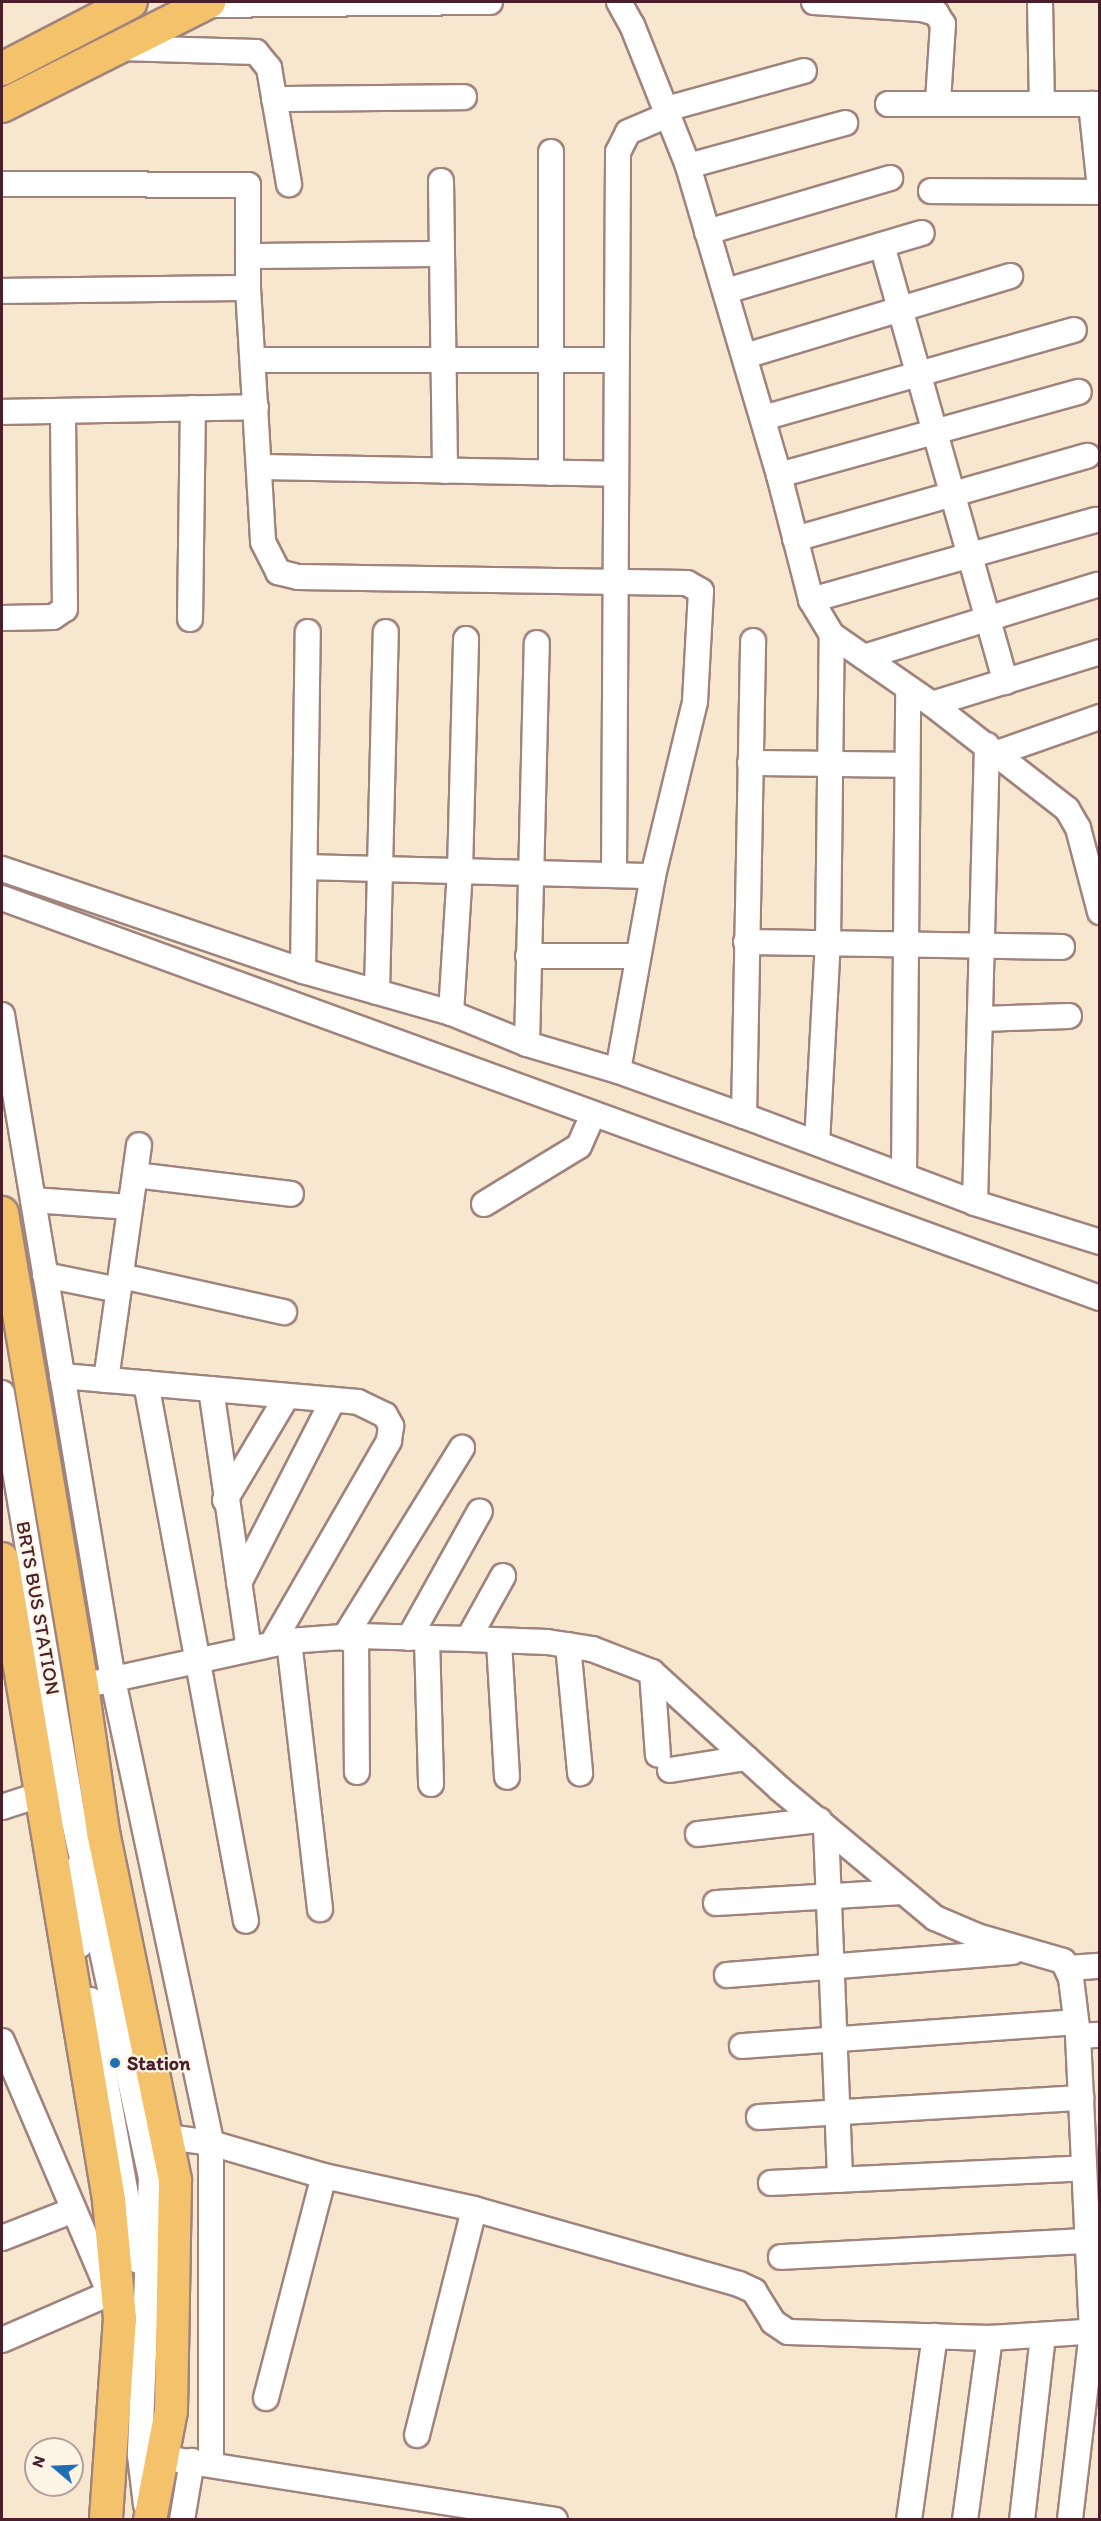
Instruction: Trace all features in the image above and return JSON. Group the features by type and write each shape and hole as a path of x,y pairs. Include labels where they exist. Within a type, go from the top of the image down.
{"main road":[{"path":"2,69 131,2"},
{"path":"2,106 206,3"},
{"path":"2,1213 82,1686 103,1832 168,2137 175,2181 171,2411 176,2459 149,2520"},
{"path":"2,1559 109,2200 115,2306 107,2520"}],"street":[{"path":"206,3 490,2"},
{"path":"619,2 688,166 763,418 811,600 832,635 933,704 1023,772 1054,798 1074,819 1096,875 1100,912"},
{"path":"814,2 921,9 936,13 943,24 938,102"},
{"path":"1040,2 1042,103"},
{"path":"120,48 256,52 269,68 288,184"},
{"path":"614,875 615,360 620,143 628,132 667,112 804,71"},
{"path":"274,99 464,97"},
{"path":"888,104 938,102 1095,104 1100,190 931,191"},
{"path":"688,166 845,123"},
{"path":"550,472 551,152"},
{"path":"707,232 890,178"},
{"path":"441,181 445,471"},
{"path":"2,184 242,182 250,191 248,288 261,467 263,542 271,563 287,576 615,585 687,583 697,587 702,596 695,702 653,876 618,1071"},
{"path":"726,291 922,234"},
{"path":"882,245 1006,682"},
{"path":"248,256 442,254"},
{"path":"745,356 1010,276"},
{"path":"2,291 248,288"},
{"path":"763,418 1074,330"},
{"path":"254,360 615,360"},
{"path":"779,475 1079,392"},
{"path":"2,412 256,407"},
{"path":"190,619 193,408"},
{"path":"2,618 53,617 65,609 63,411"},
{"path":"795,539 1087,456"},
{"path":"261,467 615,474"},
{"path":"811,600 1096,520"},
{"path":"864,657 1097,585"},
{"path":"303,971 308,632"},
{"path":"377,992 383,870 386,632"},
{"path":"817,1143 828,944 832,635"},
{"path":"451,1013 460,872 466,639"},
{"path":"744,1116 753,641"},
{"path":"527,1044 537,643"},
{"path":"933,704 1100,652"},
{"path":"904,1175 908,688"},
{"path":"992,749 1100,717"},
{"path":"975,1203 982,946 992,749"},
{"path":"750,763 907,765"},
{"path":"306,867 653,876"},
{"path":"2,869 303,971 451,1013 527,1044 618,1071 975,1203 1100,1242"},
{"path":"2,898 1100,1298"},
{"path":"746,942 1062,947"},
{"path":"528,956 638,956"},
{"path":"2,1015 113,1680 211,2143 176,2459 182,2520"},
{"path":"981,1019 1069,1016"},
{"path":"484,1204 579,1146 593,1114"},
{"path":"106,1380 139,1145"},
{"path":"135,1176 291,1194"},
{"path":"33,1200 130,1207"},
{"path":"45,1275 120,1283 284,1312"},
{"path":"62,1376 358,1402 385,1415 391,1426 389,1441 270,1645"},
{"path":"146,1383 246,1921"},
{"path":"211,1389 238,1583 270,1645 320,1909"},
{"name":"BRTS BUS STATION","path":"2,1393 74,1822 78,1933 127,2185 148,2331 176,2459"},
{"path":"225,1500 287,1396"},
{"path":"238,1583 333,1400"},
{"path":"357,1772 350,1637 462,1448"},
{"path":"431,1784 418,1638 480,1511"},
{"path":"468,1639 503,1576"},
{"path":"82,1686 270,1645 350,1637 468,1639 592,1649 652,1672 746,1758 903,1892 946,1924 1054,1957 1068,1968 1085,2031 1096,2332 1070,2520"},
{"path":"499,1642 507,1777"},
{"path":"568,1646 580,1773"},
{"path":"652,1672 664,1762 746,1758"},
{"path":"2,1807 42,1794"},
{"path":"698,1834 823,1824"},
{"path":"823,1824 829,1896 840,2180"},
{"path":"716,1903 903,1892"},
{"path":"728,1975 832,1969 1029,1950"},
{"path":"1068,1968 1100,1966"},
{"path":"742,2046 835,2039 1085,2031"},
{"path":"2,2041 115,2306 2,2340"},
{"path":"759,2117 837,2110 1087,2106"},
{"path":"168,2137 211,2143 324,2176 474,2209 747,2287 773,2322 788,2332 990,2338 1096,2332"},
{"path":"266,2398 324,2176"},
{"path":"771,2183 1089,2177"},
{"path":"417,2435 474,2209"},
{"path":"2,2238 74,2210"},
{"path":"781,2257 1092,2250"},
{"path":"909,2520 935,2336"},
{"path":"1022,2520 1043,2336"},
{"path":"965,2520 990,2338"},
{"path":"109,2452 176,2459 555,2520"},
{"path":"107,2520 176,2459"}],"place":[{"name":"Station","path":"115,2063"}]}
